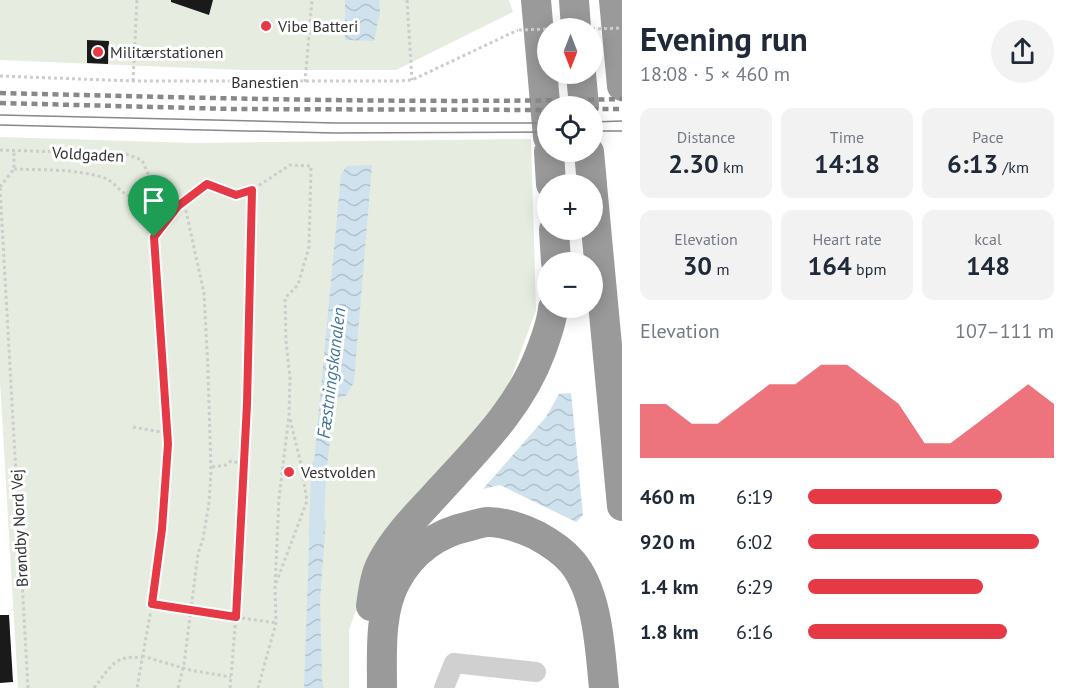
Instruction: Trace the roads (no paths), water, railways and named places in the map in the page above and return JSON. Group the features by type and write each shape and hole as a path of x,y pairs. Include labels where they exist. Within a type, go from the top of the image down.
{"highway":[{"path":"536,0 544,96"},
{"path":"574,0 575,18"},
{"path":"614,0 622,86"},
{"path":"597,240 622,506"},
{"path":"365,688 368,623 381,563 410,522 505,419 523,392 537,364 551,318"},
{"path":"382,688 385,615 395,582 412,556 432,539 458,529 487,522 520,528 550,542 572,562 587,589 599,635 604,688"}],"lane":[{"path":"444,688 454,663 536,672"}],"water":[{"path":"345,0 379,0 380,13 374,41 345,40"},
{"path":"372,165 354,382 347,395 335,400 325,482 316,485 312,484 341,174 347,166"},
{"path":"571,393 583,515 576,522 500,485 483,489 546,417 559,394"},
{"path":"310,518 326,520 320,600 324,688 304,688"}],"waterway":[{"name":"Fæstningskanalen","path":"316,535 319,466"}],"tram line":[{"path":"0,115 335,123 537,123"},
{"path":"603,122 622,121"},
{"path":"0,125 334,133 537,132"},
{"path":"603,131 622,131"}],"railway":[{"path":"0,93 389,101 622,99"},
{"path":"0,103 232,109 537,110"},
{"path":"603,109 622,109"}],"place":[{"name":"Vibe Batteri","path":"266,26"},
{"name":"Militærstationen","path":"98,52"},
{"name":"Vestvolden","path":"289,472"}]}
